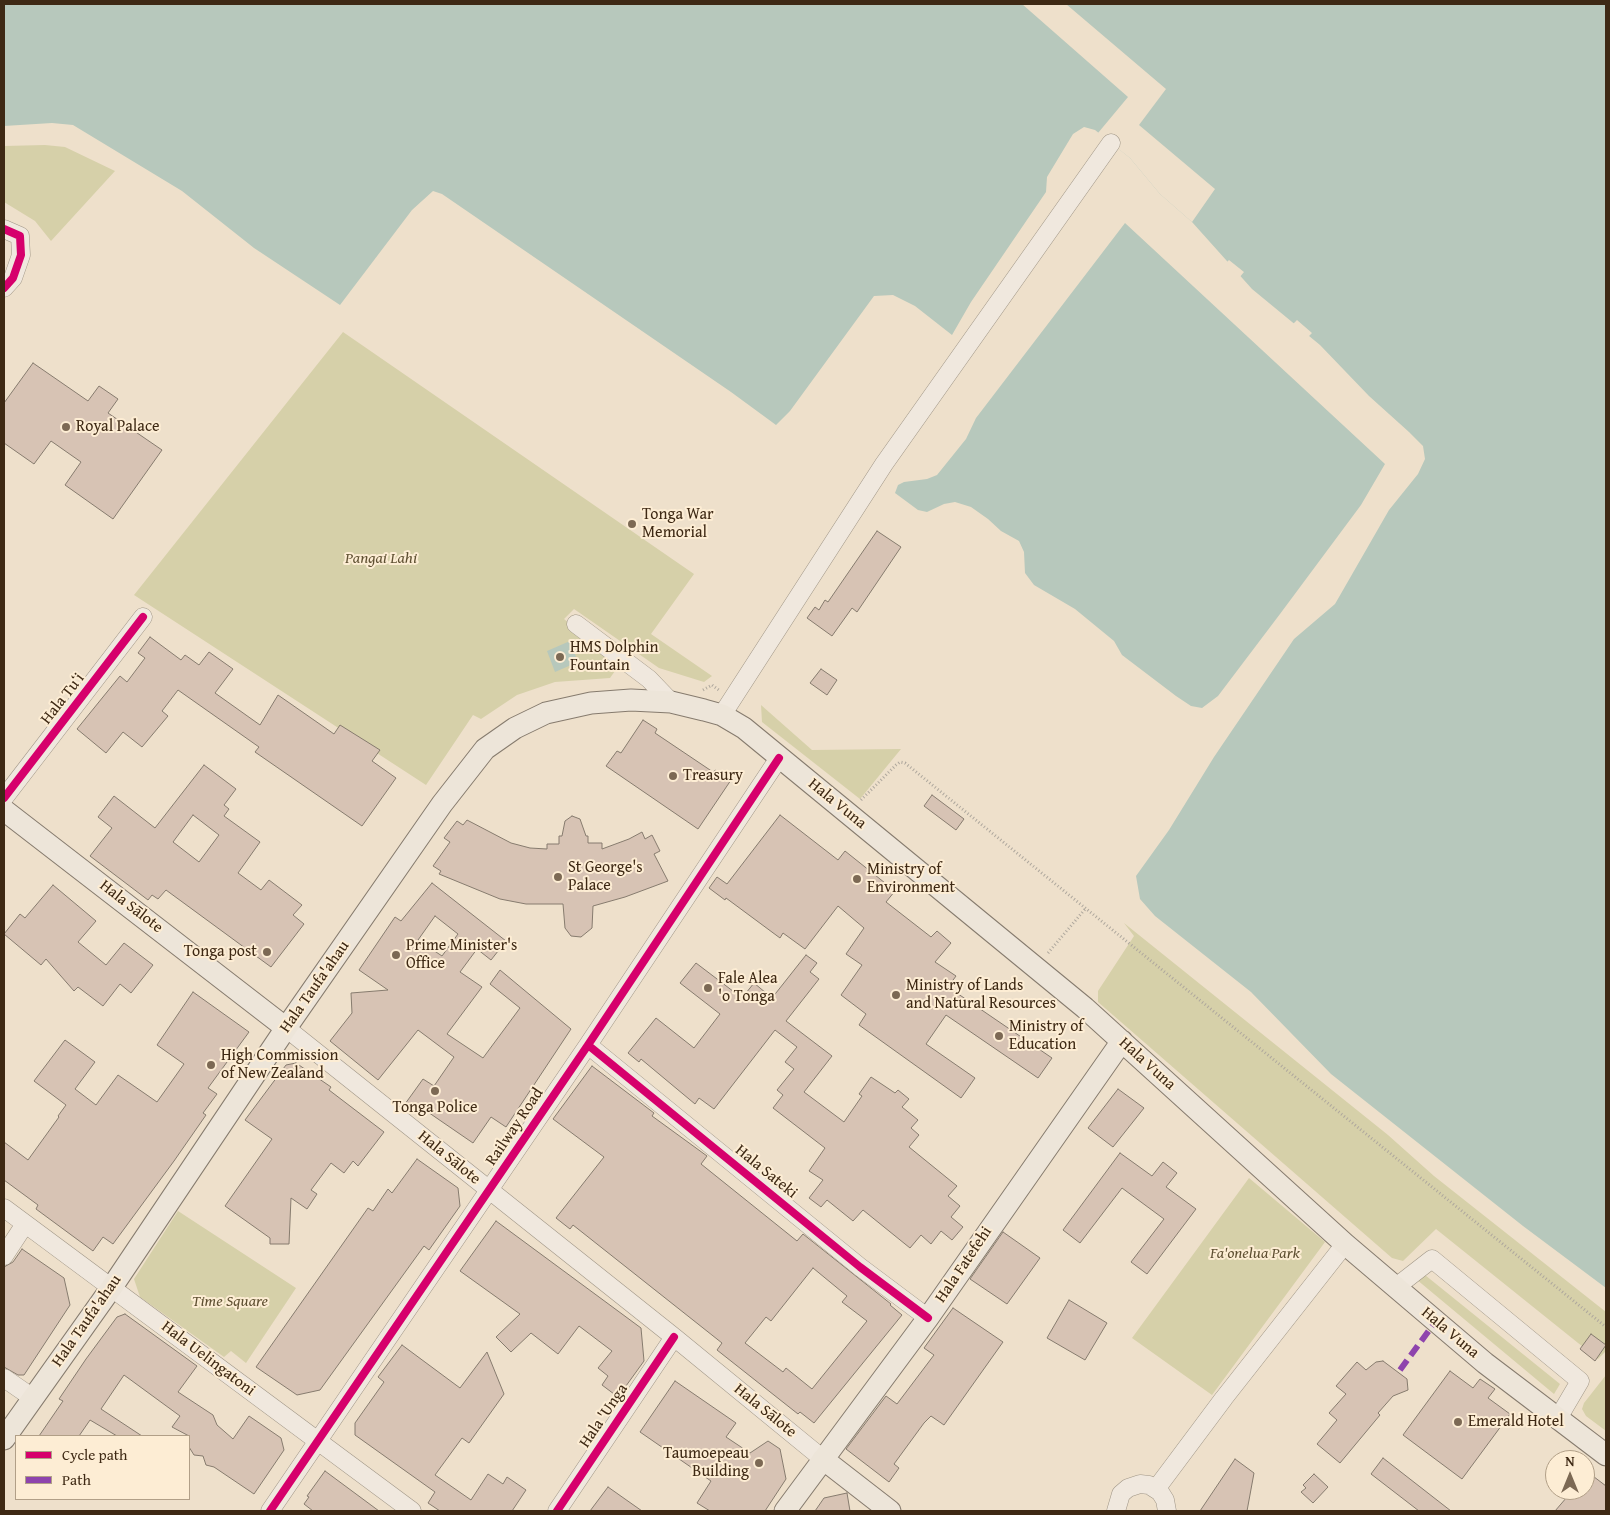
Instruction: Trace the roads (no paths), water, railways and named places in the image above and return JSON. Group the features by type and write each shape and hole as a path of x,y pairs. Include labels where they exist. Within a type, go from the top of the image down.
{"main road":[{"name":"Hala Taufa'ahau","path":"4,1439 112,1287 286,1028 442,804 485,749 515,728 546,713 591,704 631,700 671,702"},
{"name":"Hala Vuna","path":"671,702 727,707 744,728 779,758 1036,968 1122,1041 1396,1288 1557,1420 1606,1455"},
{"name":"Hala Sālote","path":"4,810 286,1028"},
{"name":"Hala Fatefehi","path":"785,1511 928,1318 1122,1041"},
{"name":"Hala Sālote","path":"823,1459 890,1511"}],"street":[{"path":"727,707 884,464 1111,143"},
{"path":"4,229 20,236 21,255 8,283"},
{"name":"Hala Tuʻi","path":"4,798 143,617"},
{"path":"576,624 649,679 671,702"},
{"name":"Railway Road","path":"270,1511 588,1045 779,758"},
{"name":"Hala Sālote","path":"286,1028 674,1337 823,1459"},
{"name":"Hala Sateki","path":"588,1045 928,1318"},
{"name":"Hala Uelingatoni","path":"4,1208 412,1511"},
{"path":"4,1256 25,1224"},
{"path":"1156,1489 1224,1398 1345,1244"},
{"path":"1396,1288 1432,1259 1580,1381 1557,1420"},
{"name":"Hala 'Unga","path":"557,1511 674,1337"},
{"path":"4,1378 33,1398"},
{"path":"1116,1511 1119,1498 1128,1488 1144,1484 1156,1489 1165,1500 1167,1511"}],"place":[{"name":"Royal Palace","path":"66,427"},
{"name":"Tonga War Memorial","path":"632,524"},
{"name":"HMS Dolphin Fountain","path":"560,657"},
{"name":"Treasury","path":"673,776"},
{"name":"St George's Palace","path":"558,877"},
{"name":"Ministry of Environment","path":"857,879"},
{"name":"Tonga post","path":"267,952"},
{"name":"Prime Minister's Office","path":"396,955"},
{"name":"Fale Alea 'o Tonga","path":"708,988"},
{"name":"Ministry of Lands and Natural Resources","path":"896,995"},
{"name":"Ministry of Education","path":"999,1036"},
{"name":"High Commission of New Zealand","path":"211,1065"},
{"name":"Tonga Police","path":"435,1091"},
{"name":"Emerald Hotel","path":"1458,1422"},
{"name":"Taumoepeau Building","path":"759,1463"}],"park label":[{"name":"Pangai Lahi","path":"381,559"},
{"name":"Fa'onelua Park","path":"1255,1254"},
{"name":"Time Square","path":"230,1302"}]}
